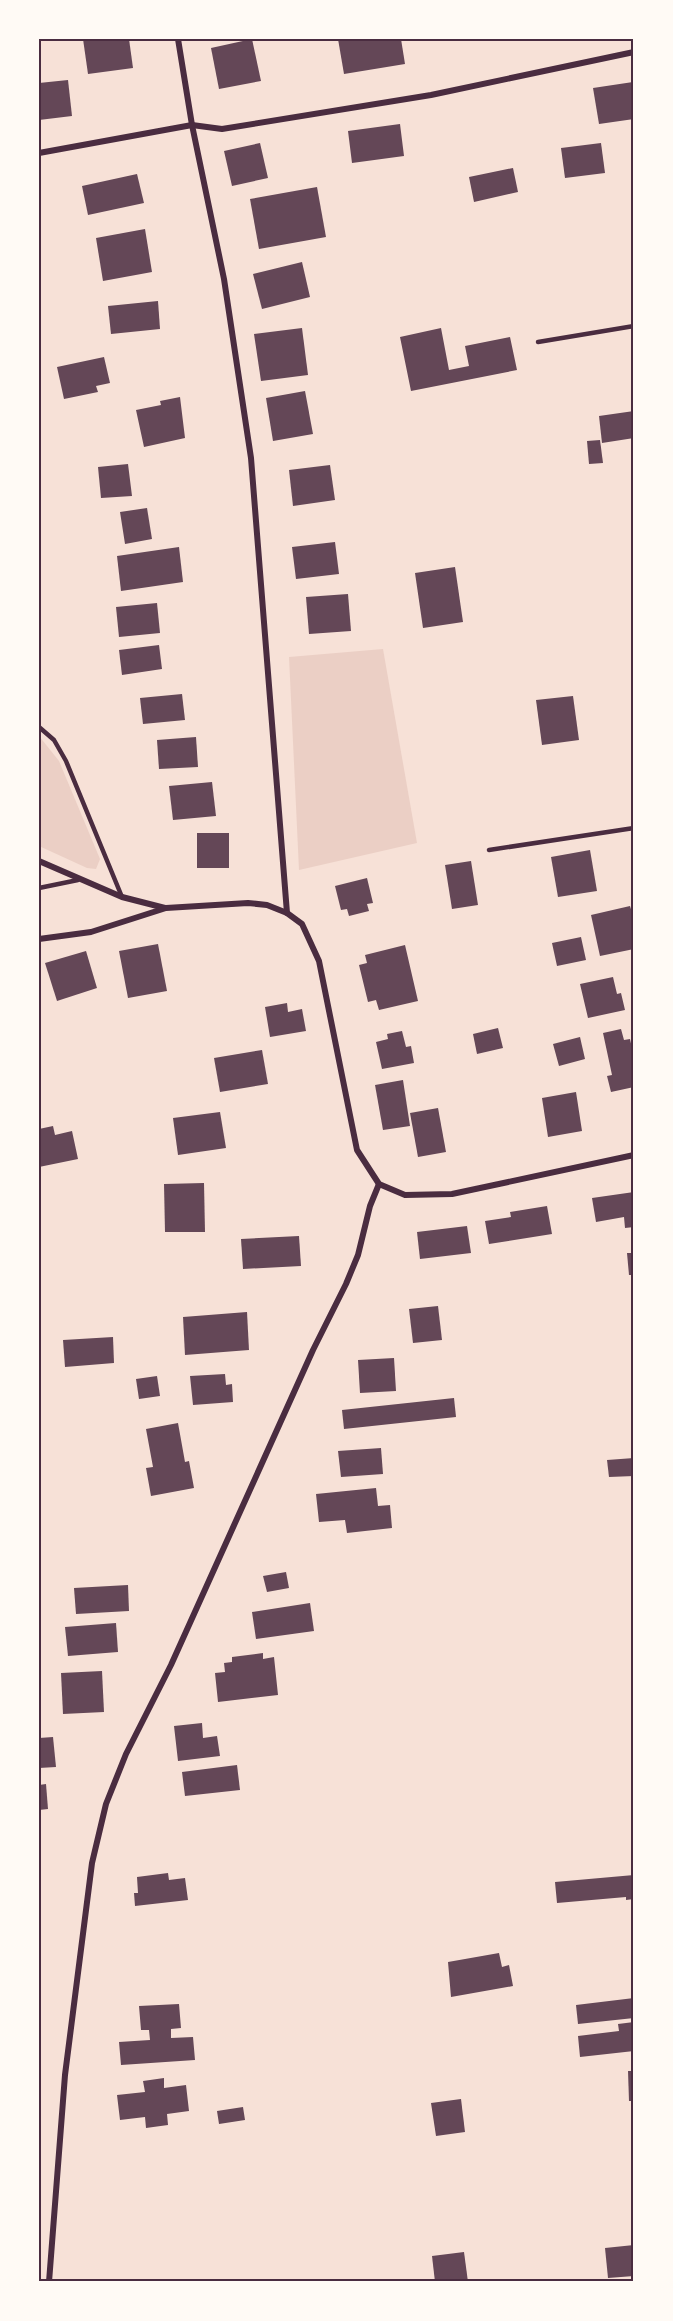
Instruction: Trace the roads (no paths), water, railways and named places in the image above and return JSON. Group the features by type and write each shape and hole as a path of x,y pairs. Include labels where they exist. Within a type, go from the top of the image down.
{"street":[{"path":"178,39 192,125 224,279 251,458 287,913"},
{"path":"39,153 192,125 222,129 431,95 634,52"},
{"path":"39,861 78,880 122,897 166,908"},
{"path":"39,939 91,932 166,908 248,903 267,905 287,913 302,924 319,961 357,1150 379,1184 405,1195 452,1194 634,1155"},
{"path":"49,2282 65,2075 92,1863 106,1804 126,1754 171,1665 313,1350 346,1284 358,1255 369,1206 379,1184"}],"lane":[{"path":"538,342 634,326"},
{"path":"39,727 54,741 66,761 122,897"},
{"path":"489,850 634,828"},
{"path":"39,888 78,880"}]}
